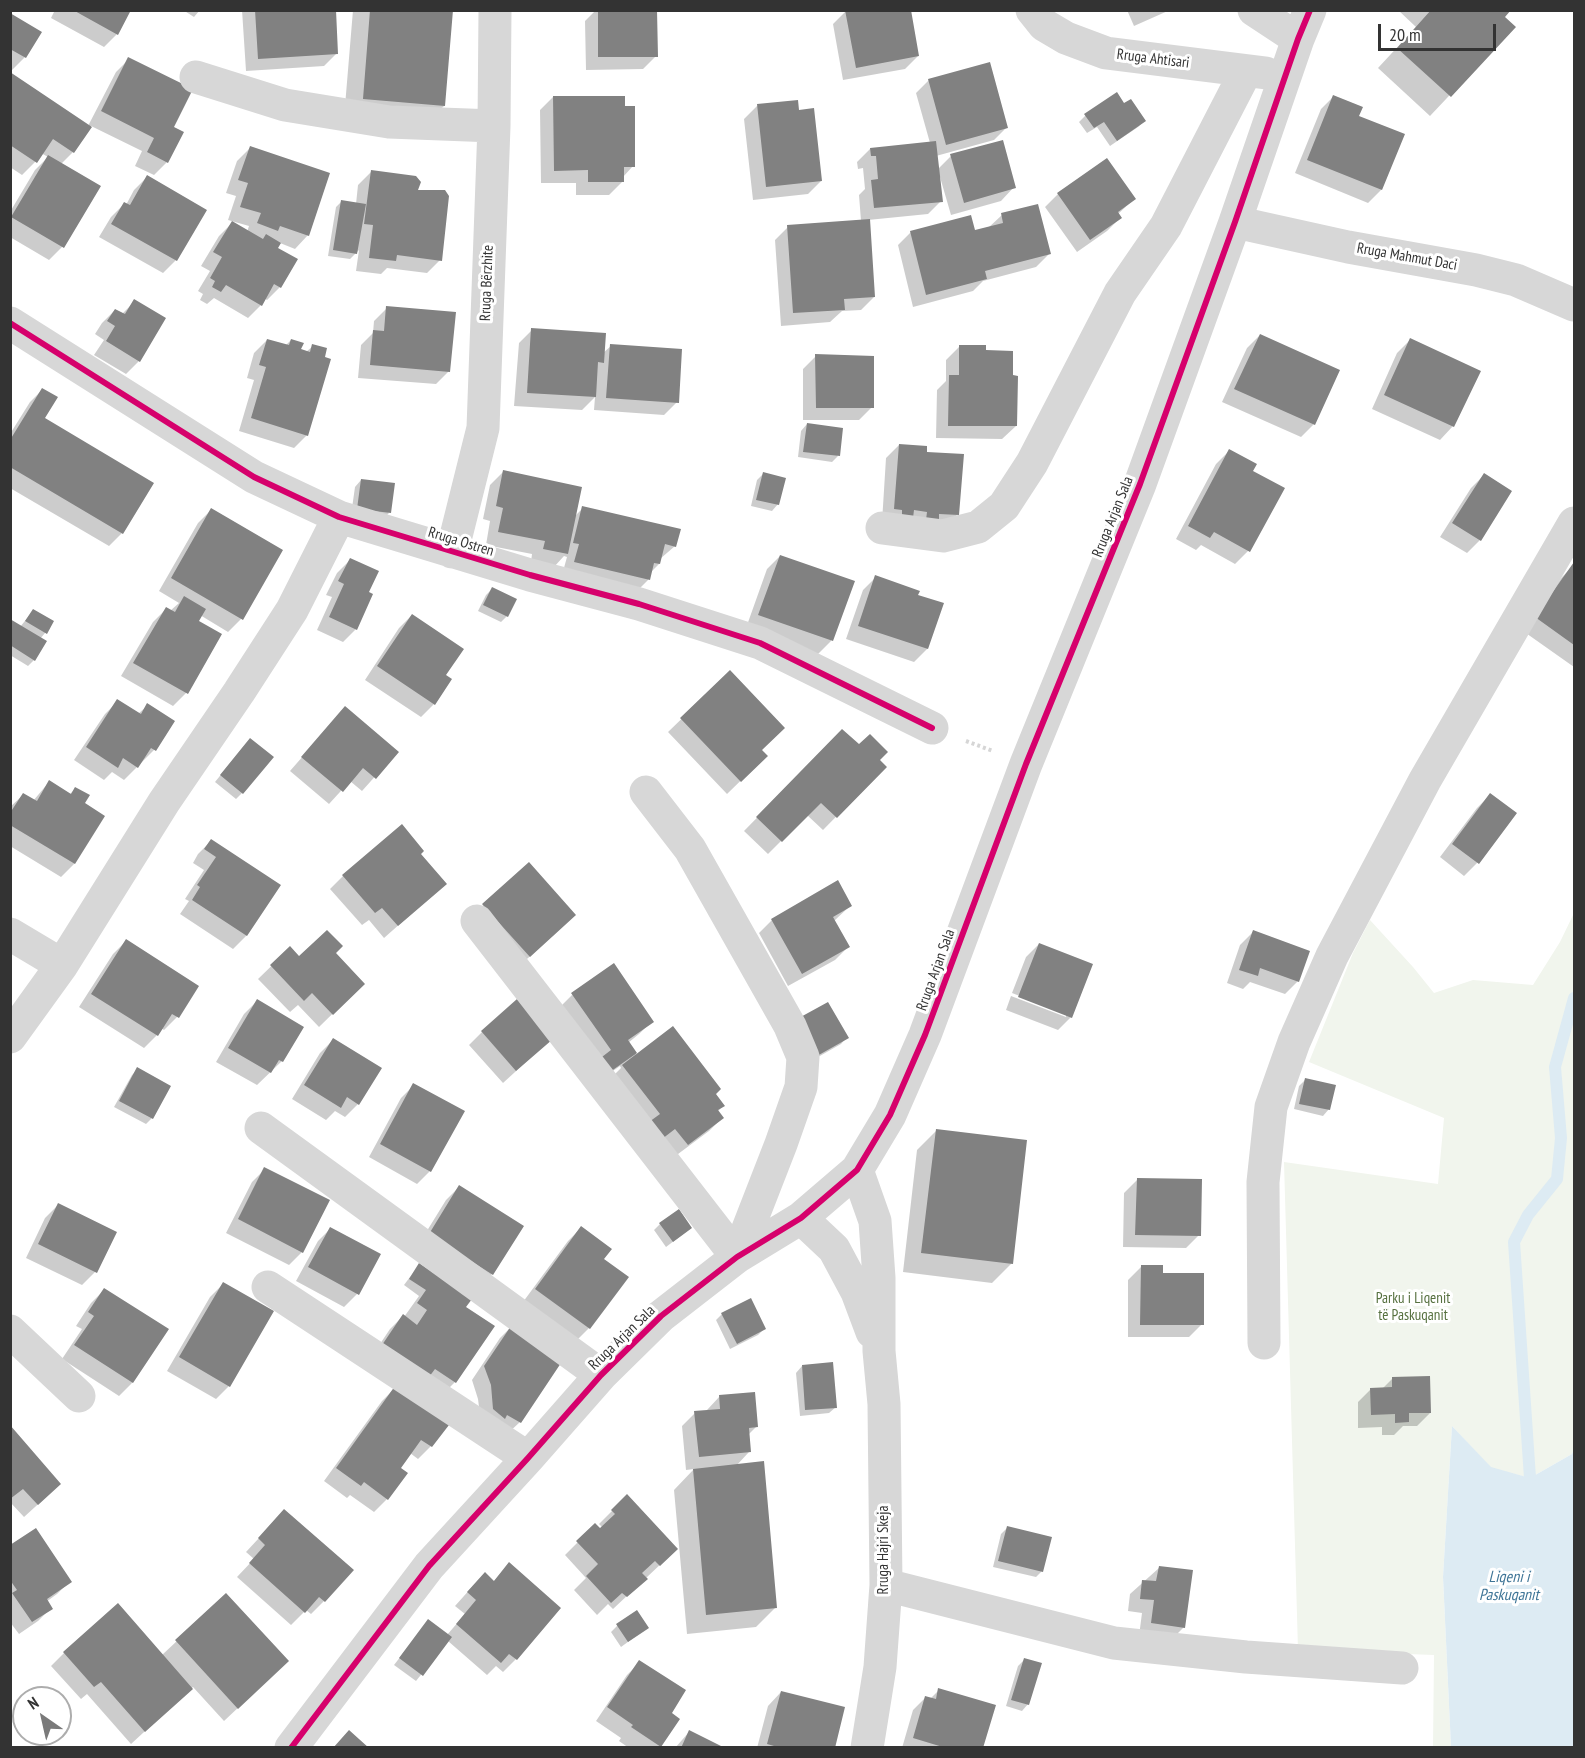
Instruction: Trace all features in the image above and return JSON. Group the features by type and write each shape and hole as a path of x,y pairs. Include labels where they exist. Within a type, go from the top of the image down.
{"street":[{"name":"Rruga Bërzhite","path":"452,552 483,428 494,126 495,10"},
{"name":"Rruga Ahtisari","path":"1032,10 1044,25 1066,38 1106,53 1286,76"},
{"path":"1254,10 1304,25"},
{"name":"Rruga Arjan Sala","path":"291,1748 429,1566 601,1375 661,1316 737,1257 801,1218 857,1170 890,1115 925,1035 1026,764 1140,484 1304,25"},
{"path":"882,528 944,536 978,527 1004,506 1032,463 1120,293 1166,226 1246,71"},
{"path":"196,77 285,105 319,111 389,122 494,126"},
{"name":"Rruga Mahmut Daci","path":"1235,222 1348,247 1506,277 1575,304"},
{"name":"Rruga Ostren","path":"10,323 254,477 339,517 452,552 639,604 760,643 932,728"},
{"path":"10,1037 62,965 164,802 292,610 339,517"},
{"path":"1264,1343 1264,1172 1271,1107 1294,1042 1332,956 1425,780 1534,589 1575,523"},
{"path":"646,792 690,849 790,1026 803,1057 801,1088 782,1144 737,1257"},
{"path":"477,921 737,1257"},
{"path":"10,934 62,965"},
{"path":"261,1128 601,1375"},
{"name":"Rruga Hajri Skeja","path":"857,1170 875,1221 879,1278 879,1351 884,1404 886,1585 880,1667 867,1748"},
{"name":"Rruga Hajri Skeja","path":"801,1218 834,1249 857,1292 879,1351"},
{"path":"268,1287 528,1458"},
{"path":"10,1331 79,1396"},
{"path":"886,1585 1114,1643 1246,1657 1402,1668"}],"path":[{"path":"932,728 1026,764"}],"green space":[{"name":"Parku i Liqenit të Paskuqanit","path":"1574,913 1574,1449 1572,1454 1530,1478 1491,1468 1452,1426 1443,1577 1451,1747 1433,1747 1434,1655 1298,1650 1284,1162 1438,1184 1444,1118 1309,1062 1353,953 1370,920 1434,993 1473,980 1533,985 1560,942"}],"water":[{"name":"Liqeni i Paskuqanit","path":"1452,1426 1491,1467 1530,1478 1572,1454 1574,1449 1574,1747 1451,1747 1443,1577"}],"building":[{"path":"73,10 131,10 118,35"},
{"path":"255,10 336,10 338,54 258,59"},
{"path":"370,10 453,10 445,106 363,99"},
{"path":"598,10 657,10 658,57 598,57"},
{"path":"845,10 911,10 919,56 856,68"},
{"path":"1431,10 1511,10 1505,17 1516,27 1451,97 1397,48"},
{"path":"10,13 42,32 26,58 10,49"},
{"path":"128,57 193,89 174,127 184,132 168,163 147,152 154,138 101,111"},
{"path":"990,62 1008,128 946,145 928,79"},
{"path":"10,72 92,127 74,153 53,139 37,163 10,145"},
{"path":"1117,92 1124,103 1131,99 1146,121 1117,141 1104,122 1094,128 1084,114"},
{"path":"1333,95 1363,107 1359,116 1405,134 1382,190 1307,160"},
{"path":"553,96 625,96 625,106 635,106 635,167 624,167 624,182 588,182 588,170 554,171"},
{"path":"798,100 799,110 814,108 822,181 766,187 757,104"},
{"path":"1003,140 1016,188 964,203 950,154"},
{"path":"936,141 943,202 874,208 871,180 878,179 876,156 871,156 870,148"},
{"path":"250,146 330,173 309,236 280,226 278,231 257,223 261,213 240,207 248,183 238,180"},
{"path":"48,155 101,186 64,248 11,217"},
{"path":"1107,158 1136,199 1118,212 1122,218 1090,240 1057,193"},
{"path":"371,170 416,176 421,182 418,190 445,190 449,196 442,261 397,255 396,261 369,258 373,225 364,224"},
{"path":"147,175 207,210 177,261 111,224 124,202 130,205"},
{"path":"341,200 366,204 357,254 333,250"},
{"path":"1038,204 1051,254 985,271 987,279 926,295 910,231 971,215 975,230 1003,223 1001,213"},
{"path":"870,219 875,297 844,299 845,310 793,313 787,225"},
{"path":"232,221 263,239 266,234 281,243 278,248 298,259 281,288 274,284 262,306 226,285 221,292 212,287 215,281 210,278 222,257 213,252"},
{"path":"134,299 166,318 140,362 106,341 115,326 107,321 115,309 125,314"},
{"path":"386,306 456,312 450,372 370,365 373,330 384,331"},
{"path":"531,328 606,333 604,363 598,362 596,397 527,393"},
{"path":"1260,334 1340,370 1315,425 1234,389"},
{"path":"1410,338 1481,371 1454,427 1384,395"},
{"path":"267,339 289,345 291,339 304,343 301,349 310,352 312,344 327,348 325,357 331,359 308,436 251,418 266,367 259,365"},
{"path":"610,344 682,349 679,403 606,398"},
{"path":"959,345 986,345 986,350 1013,351 1013,375 1018,376 1017,426 948,426 949,375 959,375"},
{"path":"815,354 874,356 874,408 816,408"},
{"path":"42,388 58,397 45,418 154,483 123,534 10,467 10,440"},
{"path":"807,423 843,428 840,456 803,452"},
{"path":"899,444 927,446 927,452 964,454 959,515 939,514 939,521 926,520 927,512 914,510 913,518 902,517 902,510 894,509"},
{"path":"1229,449 1257,464 1253,471 1285,488 1250,552 1214,532 1210,538 1188,526"},
{"path":"503,470 582,487 568,554 543,549 545,541 498,532 503,508 496,506"},
{"path":"763,472 786,478 779,505 756,500"},
{"path":"1484,473 1512,491 1481,541 1452,523"},
{"path":"361,479 395,483 391,513 357,509"},
{"path":"582,506 681,529 676,547 665,544 660,564 654,563 650,580 574,562 579,544 573,543"},
{"path":"211,508 283,550 243,620 171,578"},
{"path":"780,555 855,581 833,641 758,615"},
{"path":"350,558 379,571 369,592 373,594 357,630 329,617 344,584 338,581"},
{"path":"1574,562 1574,645 1535,617"},
{"path":"875,575 920,591 918,595 944,603 928,649 858,626"},
{"path":"492,587 517,599 508,617 483,605"},
{"path":"184,596 206,609 199,621 222,634 188,694 133,663 166,607 175,612"},
{"path":"33,609 54,621 47,634 25,621"},
{"path":"412,614 464,649 446,675 452,679 435,705 377,666"},
{"path":"10,619 47,641 35,661 10,645"},
{"path":"730,670 785,728 762,750 768,756 741,782 680,718"},
{"path":"117,699 141,714 147,703 175,721 156,751 151,748 138,768 123,758 118,768 86,747"},
{"path":"345,706 399,752 376,779 363,768 343,792 301,757"},
{"path":"842,729 859,744 870,734 888,752 880,760 887,767 837,818 821,803 782,842 756,817"},
{"path":"250,738 274,757 243,794 220,775"},
{"path":"49,780 71,794 75,787 90,795 85,803 105,816 75,864 10,825 10,813 23,793 37,801"},
{"path":"1490,793 1517,813 1479,864 1452,844"},
{"path":"402,824 424,851 421,854 447,884 398,926 382,908 375,913 342,875"},
{"path":"211,839 281,885 247,936 192,900 200,887 197,885 216,857 204,849"},
{"path":"529,862 576,915 530,957 482,904"},
{"path":"838,880 852,906 833,917 850,947 802,974 771,919"},
{"path":"327,930 343,946 336,953 365,984 333,1015 312,993 304,1001 270,965 290,946 299,956"},
{"path":"1253,930 1310,951 1299,982 1260,968 1258,976 1239,970"},
{"path":"126,939 199,986 179,1018 172,1014 158,1036 91,994"},
{"path":"1039,943 1093,964 1072,1018 1018,997"},
{"path":"614,963 654,1022 628,1040 637,1053 607,1074 598,1060 611,1050 571,993"},
{"path":"257,999 304,1027 283,1062 279,1060 271,1073 228,1048"},
{"path":"517,999 553,1039 516,1071 481,1031"},
{"path":"828,1002 849,1038 817,1056 797,1019"},
{"path":"673,1026 721,1089 716,1094 725,1106 718,1110 724,1118 688,1145 675,1129 662,1139 649,1122 660,1114 622,1065"},
{"path":"333,1038 382,1068 359,1105 347,1097 341,1108 304,1085"},
{"path":"137,1067 171,1086 153,1119 119,1101"},
{"path":"1305,1078 1336,1085 1330,1110 1299,1104"},
{"path":"413,1083 465,1111 431,1172 380,1144"},
{"path":"936,1129 1027,1140 1013,1264 921,1253"},
{"path":"264,1167 330,1200 303,1253 238,1219"},
{"path":"1137,1178 1202,1179 1201,1236 1135,1235"},
{"path":"459,1185 524,1226 493,1275 429,1234"},
{"path":"58,1203 117,1232 97,1273 38,1244"},
{"path":"679,1209 692,1228 673,1242 659,1223"},
{"path":"581,1226 612,1249 604,1259 629,1277 590,1329 535,1289"},
{"path":"330,1227 381,1254 359,1295 308,1267"},
{"path":"419,1263 472,1299 466,1307 495,1326 456,1383 435,1369 429,1377 382,1345 403,1314 417,1325 427,1310 417,1303 426,1290 409,1279"},
{"path":"1141,1265 1163,1265 1163,1273 1204,1273 1204,1325 1140,1325"},
{"path":"223,1282 274,1311 230,1387 179,1357"},
{"path":"104,1288 169,1329 133,1383 74,1345 94,1316 88,1312"},
{"path":"751,1298 766,1329 737,1344 721,1313"},
{"path":"513,1323 565,1357 521,1423 507,1415 505,1419 493,1409 491,1385 484,1366"},
{"path":"833,1362 837,1408 805,1410 802,1365"},
{"path":"1430,1376 1431,1413 1409,1413 1409,1422 1395,1423 1395,1414 1371,1415 1370,1388 1392,1387 1392,1377"},
{"path":"395,1386 449,1425 432,1447 421,1440 401,1468 408,1473 388,1500 364,1482 361,1486 336,1468"},
{"path":"755,1392 758,1427 749,1428 751,1452 699,1457 694,1411 720,1409 719,1395"},
{"path":"10,1425 61,1484 38,1505 23,1489 10,1499"},
{"path":"764,1461 777,1608 706,1615 693,1469"},
{"path":"627,1494 678,1549 660,1566 655,1561 642,1573 648,1579 627,1597 622,1593 611,1603 586,1576 598,1564 576,1541 595,1523 600,1528 615,1514 611,1510"},
{"path":"284,1509 354,1570 325,1602 319,1597 305,1613 249,1563 265,1545 258,1538"},
{"path":"1007,1526 1052,1537 1043,1572 998,1561"},
{"path":"36,1528 72,1582 47,1599 53,1609 32,1622 12,1593 17,1590 10,1580 10,1545"},
{"path":"509,1562 561,1608 517,1660 509,1654 501,1663 456,1624 476,1600 467,1592 485,1572 494,1581"},
{"path":"1159,1566 1193,1570 1185,1628 1151,1623 1154,1600 1140,1599 1142,1580 1156,1581"},
{"path":"226,1593 289,1661 238,1709 175,1640"},
{"path":"118,1603 193,1689 145,1732 101,1682 94,1687 63,1652"},
{"path":"637,1610 649,1628 628,1642 616,1624"},
{"path":"428,1619 452,1637 423,1676 399,1658"},
{"path":"1024,1658 1042,1663 1029,1705 1011,1700"},
{"path":"639,1660 686,1690 672,1713 680,1719 661,1747 607,1707"},
{"path":"938,1688 996,1705 983,1748 946,1748 913,1738 925,1696 936,1699"},
{"path":"781,1691 845,1707 835,1748 781,1748 767,1744"},
{"path":"349,1730 369,1748 333,1748"},
{"path":"689,1730 725,1748 681,1748"}],"waterway":[{"path":"1530,1478 1514,1242 1528,1215 1557,1179 1561,1138 1555,1067 1574,998"}],"cycle path":[{"path":"291,1748 429,1566 601,1375 661,1316 737,1257 801,1218 857,1170 890,1115 925,1035 1026,764 1140,484 1310,10"},
{"path":"10,323 254,477 339,517 530,575 639,604 760,643 932,728"}]}
